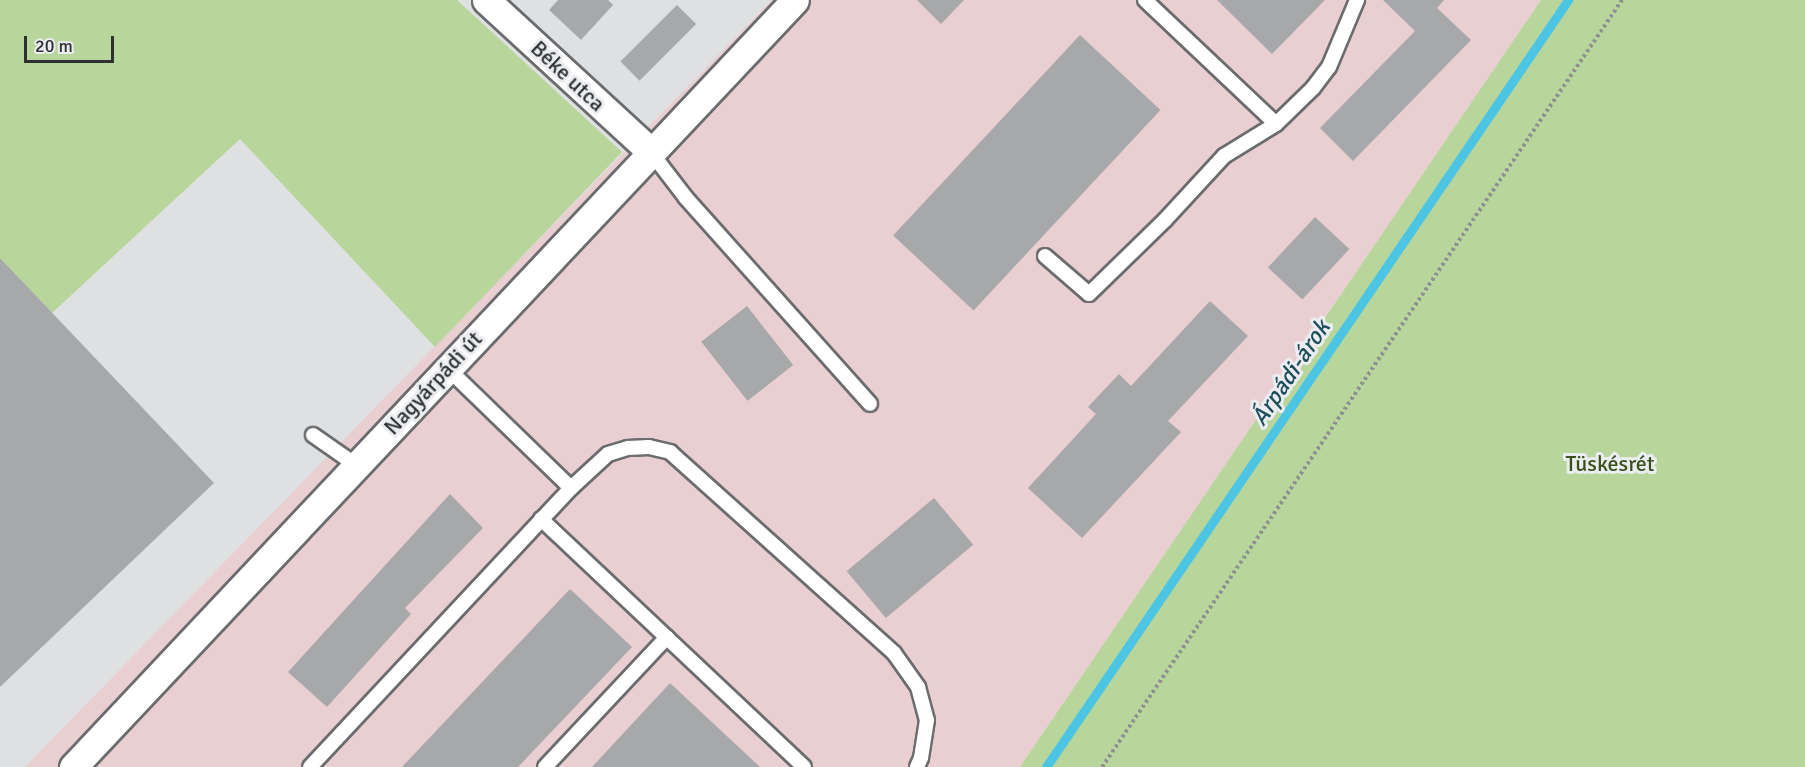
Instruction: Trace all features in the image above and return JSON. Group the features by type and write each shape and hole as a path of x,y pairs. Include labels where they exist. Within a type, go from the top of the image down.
{"street":[{"name":"Béke utca","path":"486,0 650,151"},
{"name":"Nagyárpádi út","path":"73,767 650,151 795,0"}],"lane":[{"path":"1145,0 1276,124"},
{"path":"1045,256 1089,294 1165,220 1224,156 1276,124 1313,87 1329,67 1357,0"},
{"path":"650,151 686,198 870,404"},
{"path":"447,368 570,488"},
{"path":"313,435 356,465"},
{"path":"310,767 570,488 608,454 628,448 649,447 670,452 894,652 918,687 927,720 921,758 917,767"},
{"path":"541,519 804,767"},
{"path":"545,767 666,637"}],"path":[{"path":"1102,767 1622,0"}],"shaded area":[{"path":"772,0 1541,0 1020,767 25,767"}],"green space":[{"path":"0,0 457,0 622,152 435,347 240,139 52,313 0,258"},
{"name":"Tüskésrét","path":"1541,0 1805,0 1805,767 1020,767"}],"building":[{"path":"558,0 608,0 613,5 581,40 549,10"},
{"path":"917,0 964,0 941,24"},
{"path":"1217,0 1325,0 1272,54"},
{"path":"1383,0 1444,0 1437,8 1471,40 1353,161 1320,128 1415,31"},
{"path":"677,5 696,24 640,81 620,62"},
{"path":"1080,35 1160,110 974,310 893,235"},
{"path":"1315,217 1349,249 1302,300 1268,267"},
{"path":"0,258 214,483 0,687"},
{"path":"1210,301 1248,336 1168,421 1181,432 1082,538 1028,488 1096,414 1088,407 1119,374 1131,386"},
{"path":"747,306 793,365 747,401 701,342"},
{"path":"450,494 483,528 405,608 411,614 327,707 288,672"},
{"path":"934,498 973,545 886,618 847,571"},
{"path":"570,589 632,647 518,767 402,767"},
{"path":"670,683 760,767 592,767"}],"waterway":[{"name":"Árpádi-árok","path":"1046,767 1568,0"}]}
